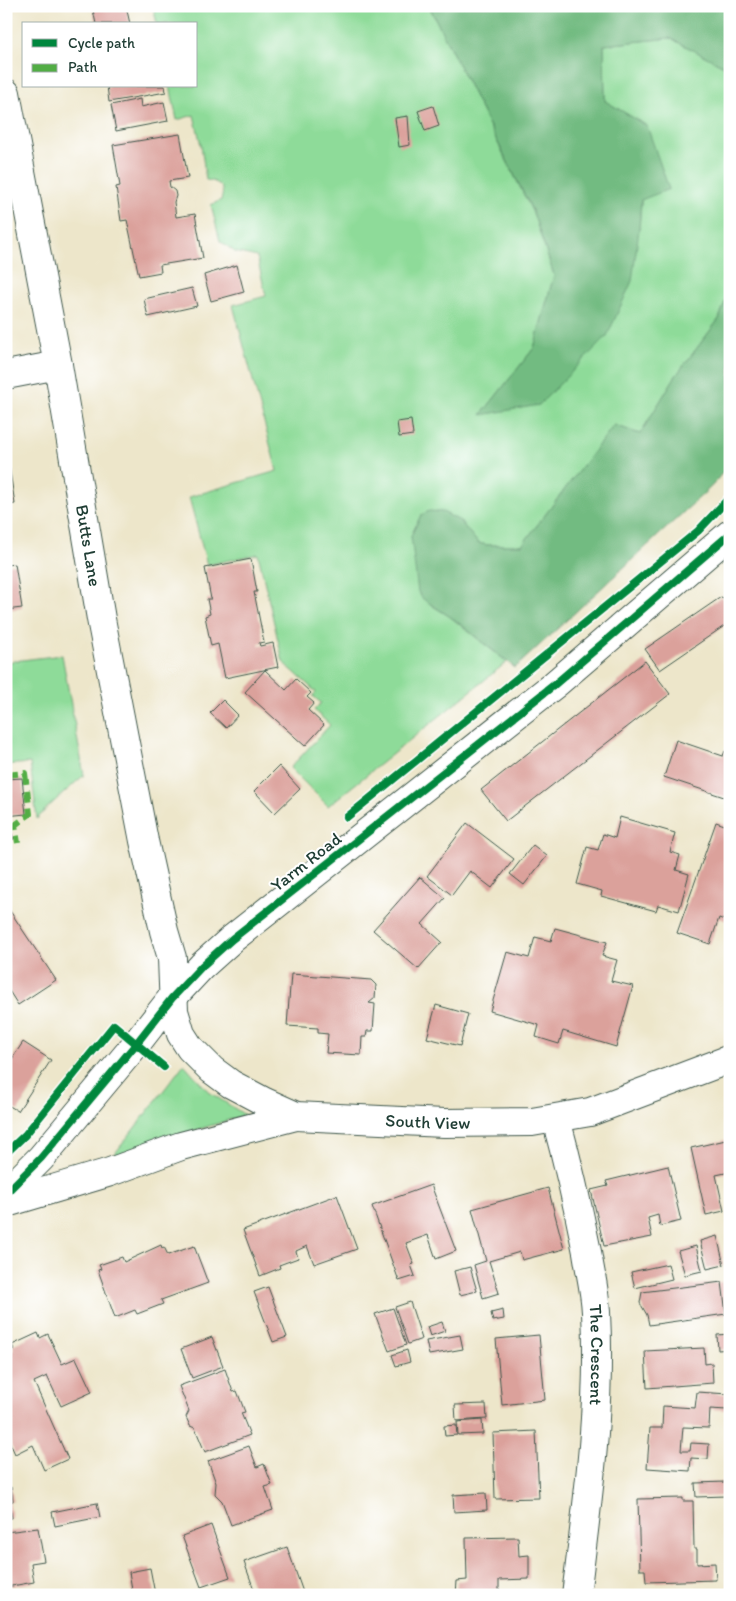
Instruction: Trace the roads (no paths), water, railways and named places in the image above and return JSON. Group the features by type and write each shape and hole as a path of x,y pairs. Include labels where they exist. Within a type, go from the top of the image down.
{"street":[{"name":"Butts Lane","path":"6,93 58,365 101,619 144,841 172,958 172,998"},
{"path":"6,374 58,365"},
{"name":"Yarm Road","path":"6,1193 41,1158 172,998 202,966 232,939 554,685 730,534"},
{"name":"South View","path":"172,998 181,1034 200,1060 231,1084 296,1116 483,1123 532,1122 556,1119 606,1107 730,1059"},
{"path":"6,1203 110,1172 181,1146 296,1116"},
{"name":"The Crescent","path":"556,1119 577,1197 593,1283 596,1311 597,1402 595,1437 576,1595"}]}
